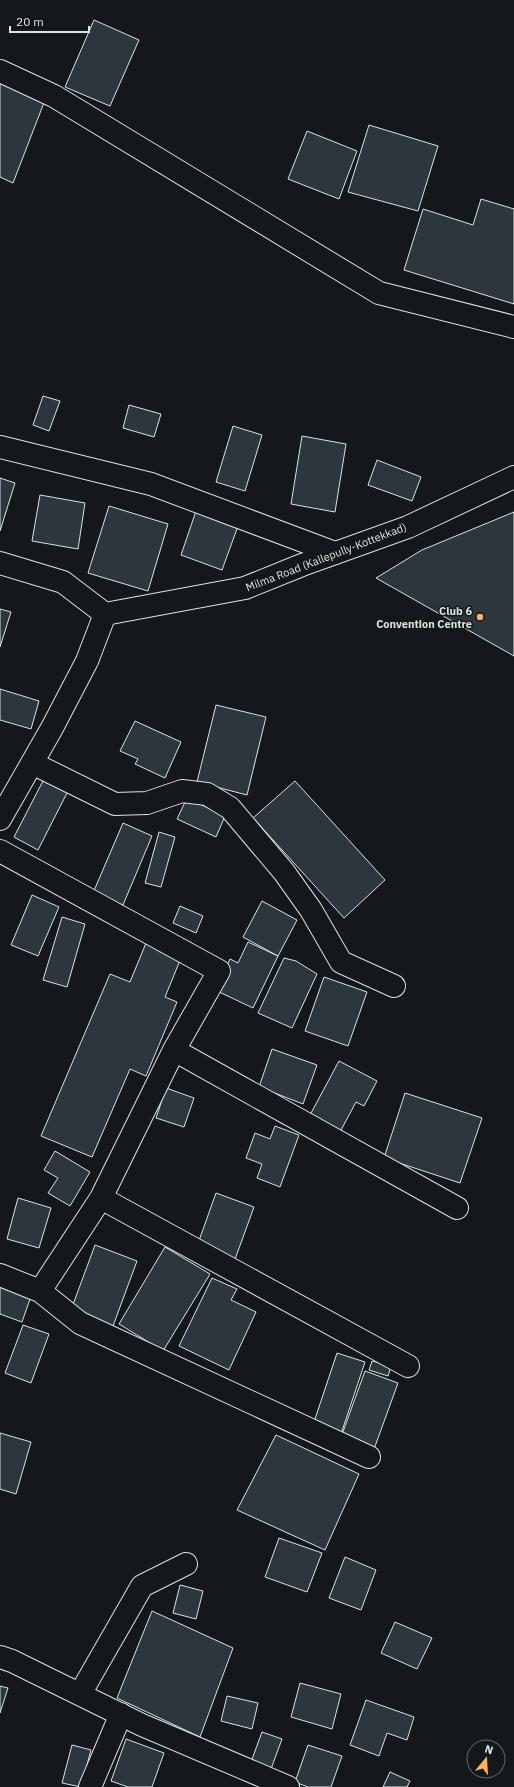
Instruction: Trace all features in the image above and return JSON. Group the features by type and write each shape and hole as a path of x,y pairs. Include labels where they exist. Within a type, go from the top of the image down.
{"street":[{"path":"0,71 54,96 379,293 514,327"},
{"path":"0,447 151,484 335,553"},
{"name":"Milma Road (Kallepully-Kottekkad)","path":"105,614 245,588 335,553 408,527 514,477"},
{"path":"0,563 63,582 105,614 87,661 0,819"},
{"path":"32,763 115,804 147,803 182,791 207,794 230,808 284,872 311,910 341,962 394,986"},
{"path":"0,850 219,971 174,1050 101,1198 40,1291"},
{"path":"174,1050 457,1208"},
{"path":"101,1198 408,1366"},
{"path":"0,1275 40,1291 80,1323 369,1457"},
{"path":"80,1694 142,1586 186,1564"},
{"path":"0,1657 12,1661 121,1714 288,1787"},
{"path":"90,1787 121,1714"}],"building":[{"path":"94,20 139,40 110,106 65,87"},
{"path":"0,82 45,100 13,183 0,177"},
{"path":"369,125 438,146 418,211 348,192"},
{"path":"307,131 357,151 339,199 288,179"},
{"path":"481,199 514,209 514,304 404,270 423,209 473,225"},
{"path":"43,396 60,401 49,431 33,425"},
{"path":"129,405 161,414 154,437 123,428"},
{"path":"233,426 262,435 245,491 216,482"},
{"path":"302,436 346,444 335,512 291,504"},
{"path":"377,460 421,477 412,501 368,485"},
{"path":"0,478 15,483 0,531"},
{"path":"40,495 85,503 78,549 32,541"},
{"path":"109,506 168,524 148,591 88,573"},
{"path":"196,511 238,526 222,570 181,555"},
{"name":"Club 6 Convention Centre","path":"514,512 514,656 376,578 422,550"},
{"path":"0,609 11,612 0,647"},
{"path":"0,689 39,701 31,729 0,720"},
{"path":"216,705 266,717 247,795 197,782"},
{"path":"135,721 181,742 165,778 135,764 138,759 120,751"},
{"path":"45,777 69,789 38,850 14,837"},
{"path":"295,781 385,880 344,918 253,818"},
{"path":"187,798 225,816 216,837 177,819"},
{"path":"123,823 152,836 123,905 93,893"},
{"path":"159,832 175,837 161,887 145,883"},
{"path":"32,895 59,907 38,956 11,945"},
{"path":"262,901 297,920 278,956 243,937"},
{"path":"180,906 203,916 196,933 173,923"},
{"path":"62,917 85,924 67,987 43,980"},
{"path":"248,942 278,956 253,1008 215,990 230,959 238,963"},
{"path":"146,943 181,958 165,997 177,1002 146,1076 130,1069 92,1157 41,1136 110,974 130,982"},
{"path":"284,958 296,961 317,974 292,1028 258,1013"},
{"path":"324,977 367,992 348,1046 305,1031"},
{"path":"272,1049 317,1065 303,1104 259,1087"},
{"path":"339,1061 377,1081 364,1106 356,1102 340,1132 310,1115"},
{"path":"166,1088 194,1098 184,1127 156,1118"},
{"path":"405,1093 482,1118 460,1183 384,1158"},
{"path":"275,1126 299,1135 280,1187 257,1178 262,1164 246,1158 255,1133 270,1139"},
{"path":"55,1151 90,1172 70,1206 48,1193 58,1178 44,1170"},
{"path":"216,1193 254,1207 234,1262 196,1249"},
{"path":"18,1198 51,1208 39,1248 7,1239"},
{"path":"95,1245 137,1261 113,1326 71,1310"},
{"path":"165,1247 210,1274 163,1351 119,1324"},
{"path":"212,1278 237,1289 231,1300 256,1312 229,1370 179,1346"},
{"path":"0,1285 31,1296 22,1322 0,1314"},
{"path":"23,1325 49,1334 31,1383 5,1373"},
{"path":"337,1353 365,1362 341,1434 313,1425"},
{"path":"372,1361 391,1366 388,1376 369,1370"},
{"path":"365,1371 398,1383 373,1452 340,1440"},
{"path":"0,1433 31,1442 16,1494 0,1489"},
{"path":"276,1435 359,1474 325,1550 237,1510"},
{"path":"279,1538 322,1553 307,1592 265,1577"},
{"path":"345,1557 376,1570 361,1610 329,1598"},
{"path":"180,1585 203,1591 196,1619 173,1613"},
{"path":"152,1611 233,1648 200,1737 117,1698"},
{"path":"395,1622 432,1638 417,1669 381,1653"},
{"path":"300,1683 341,1694 332,1729 291,1717"},
{"path":"0,1686 8,1688 0,1713"},
{"path":"227,1696 258,1703 252,1729 221,1721"},
{"path":"366,1700 414,1717 407,1740 387,1733 379,1756 350,1745"},
{"path":"262,1732 282,1739 271,1769 251,1762"},
{"path":"126,1739 164,1753 152,1787 128,1787 111,1781"},
{"path":"72,1745 91,1750 81,1787 62,1783"},
{"path":"308,1745 342,1756 331,1787 308,1787 295,1782"},
{"path":"390,1772 410,1781 407,1787 383,1787"}],"place":[{"name":"Club 6 Convention Centre","path":"480,617"}]}
